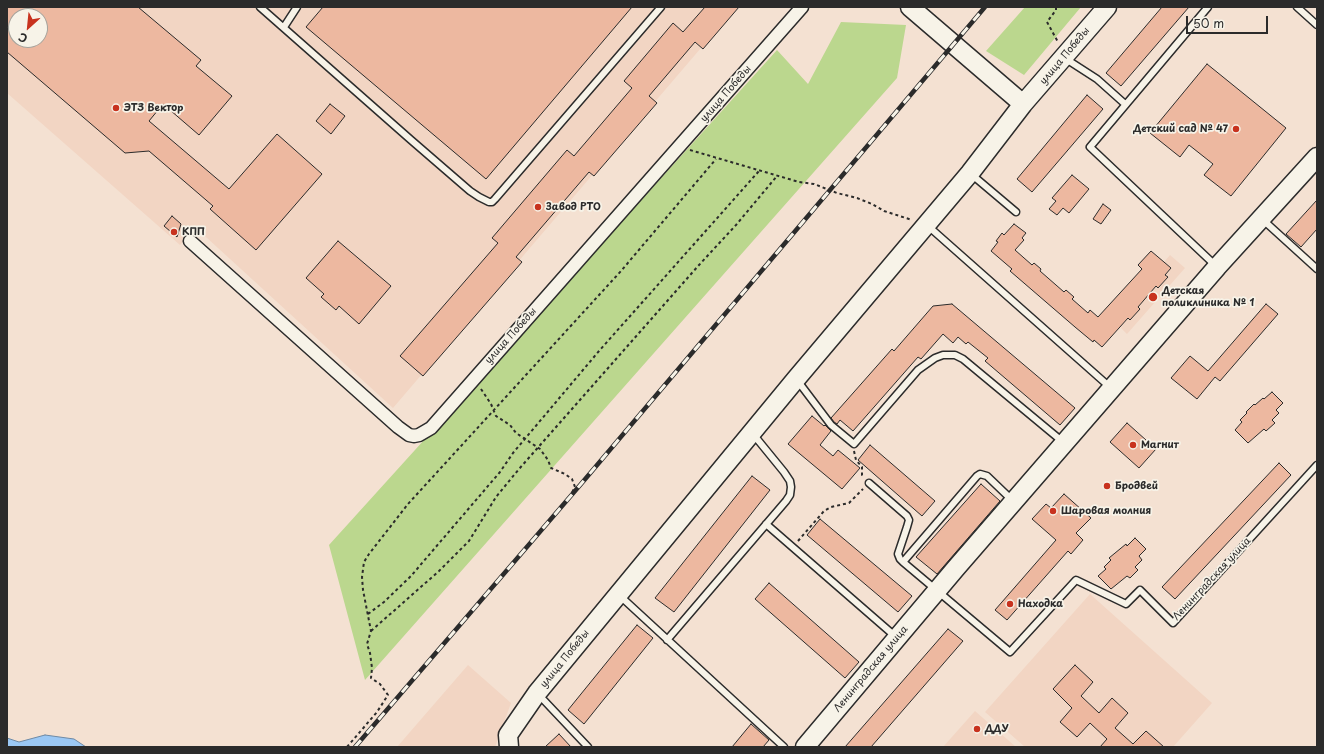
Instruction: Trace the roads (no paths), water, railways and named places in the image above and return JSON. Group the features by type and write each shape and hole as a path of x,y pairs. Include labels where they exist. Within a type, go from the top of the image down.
{"street":[{"name":"улица Победы","path":"190,241 398,427 409,435 420,435 431,428 802,7"},
{"path":"910,7 1024,104"},
{"name":"улица Победы","path":"508,741 537,693 796,379 970,173 1024,104 1106,7"},
{"name":"Ленинградская улица","path":"805,747 937,591 1217,267 1317,157"}],"lane":[{"path":"260,7 470,191 484,200 492,202 661,7"},
{"path":"284,27 297,7"},
{"path":"1208,7 1124,104 1090,147 1217,267"},
{"path":"1297,7 1317,25"},
{"path":"1064,58 1097,79 1124,104"},
{"path":"970,173 1016,212"},
{"path":"1262,218 1317,269"},
{"path":"924,227 1056,338 1112,389"},
{"path":"796,379 831,425 854,444 918,370 935,358 948,354 955,355 963,359 1064,444"},
{"path":"667,640 790,495 790,481 752,433"},
{"name":"Ленинградская улица","path":"937,591 1010,652 1076,580 1126,604 1140,590 1173,623 1317,465"},
{"path":"903,562 980,474 987,476 1014,502"},
{"path":"869,483 908,516 909,520 907,527 898,551 899,557 937,591"},
{"path":"766,524 897,638"},
{"path":"618,594 784,747"},
{"path":"537,693 588,747"}],"water":[{"path":"45,735 74,739 86,747 7,747 7,738 19,742"}],"railway":[{"path":"355,747 581,484 985,7"}],"place":[{"name":"ЭТЗ Вектор","path":"116,108"},
{"name":"Детский сад № 47","path":"1236,129"},
{"name":"Завод РТО","path":"538,207"},
{"name":"КПП","path":"174,232"},
{"name":"Детская поликлиника № 1","path":"1153,297"},
{"name":"Магнит","path":"1133,445"},
{"name":"Бродвей","path":"1107,486"},
{"name":"Шаровая молния","path":"1053,511"},
{"name":"Находка","path":"1010,604"},
{"name":"ДДУ","path":"977,729"}]}
